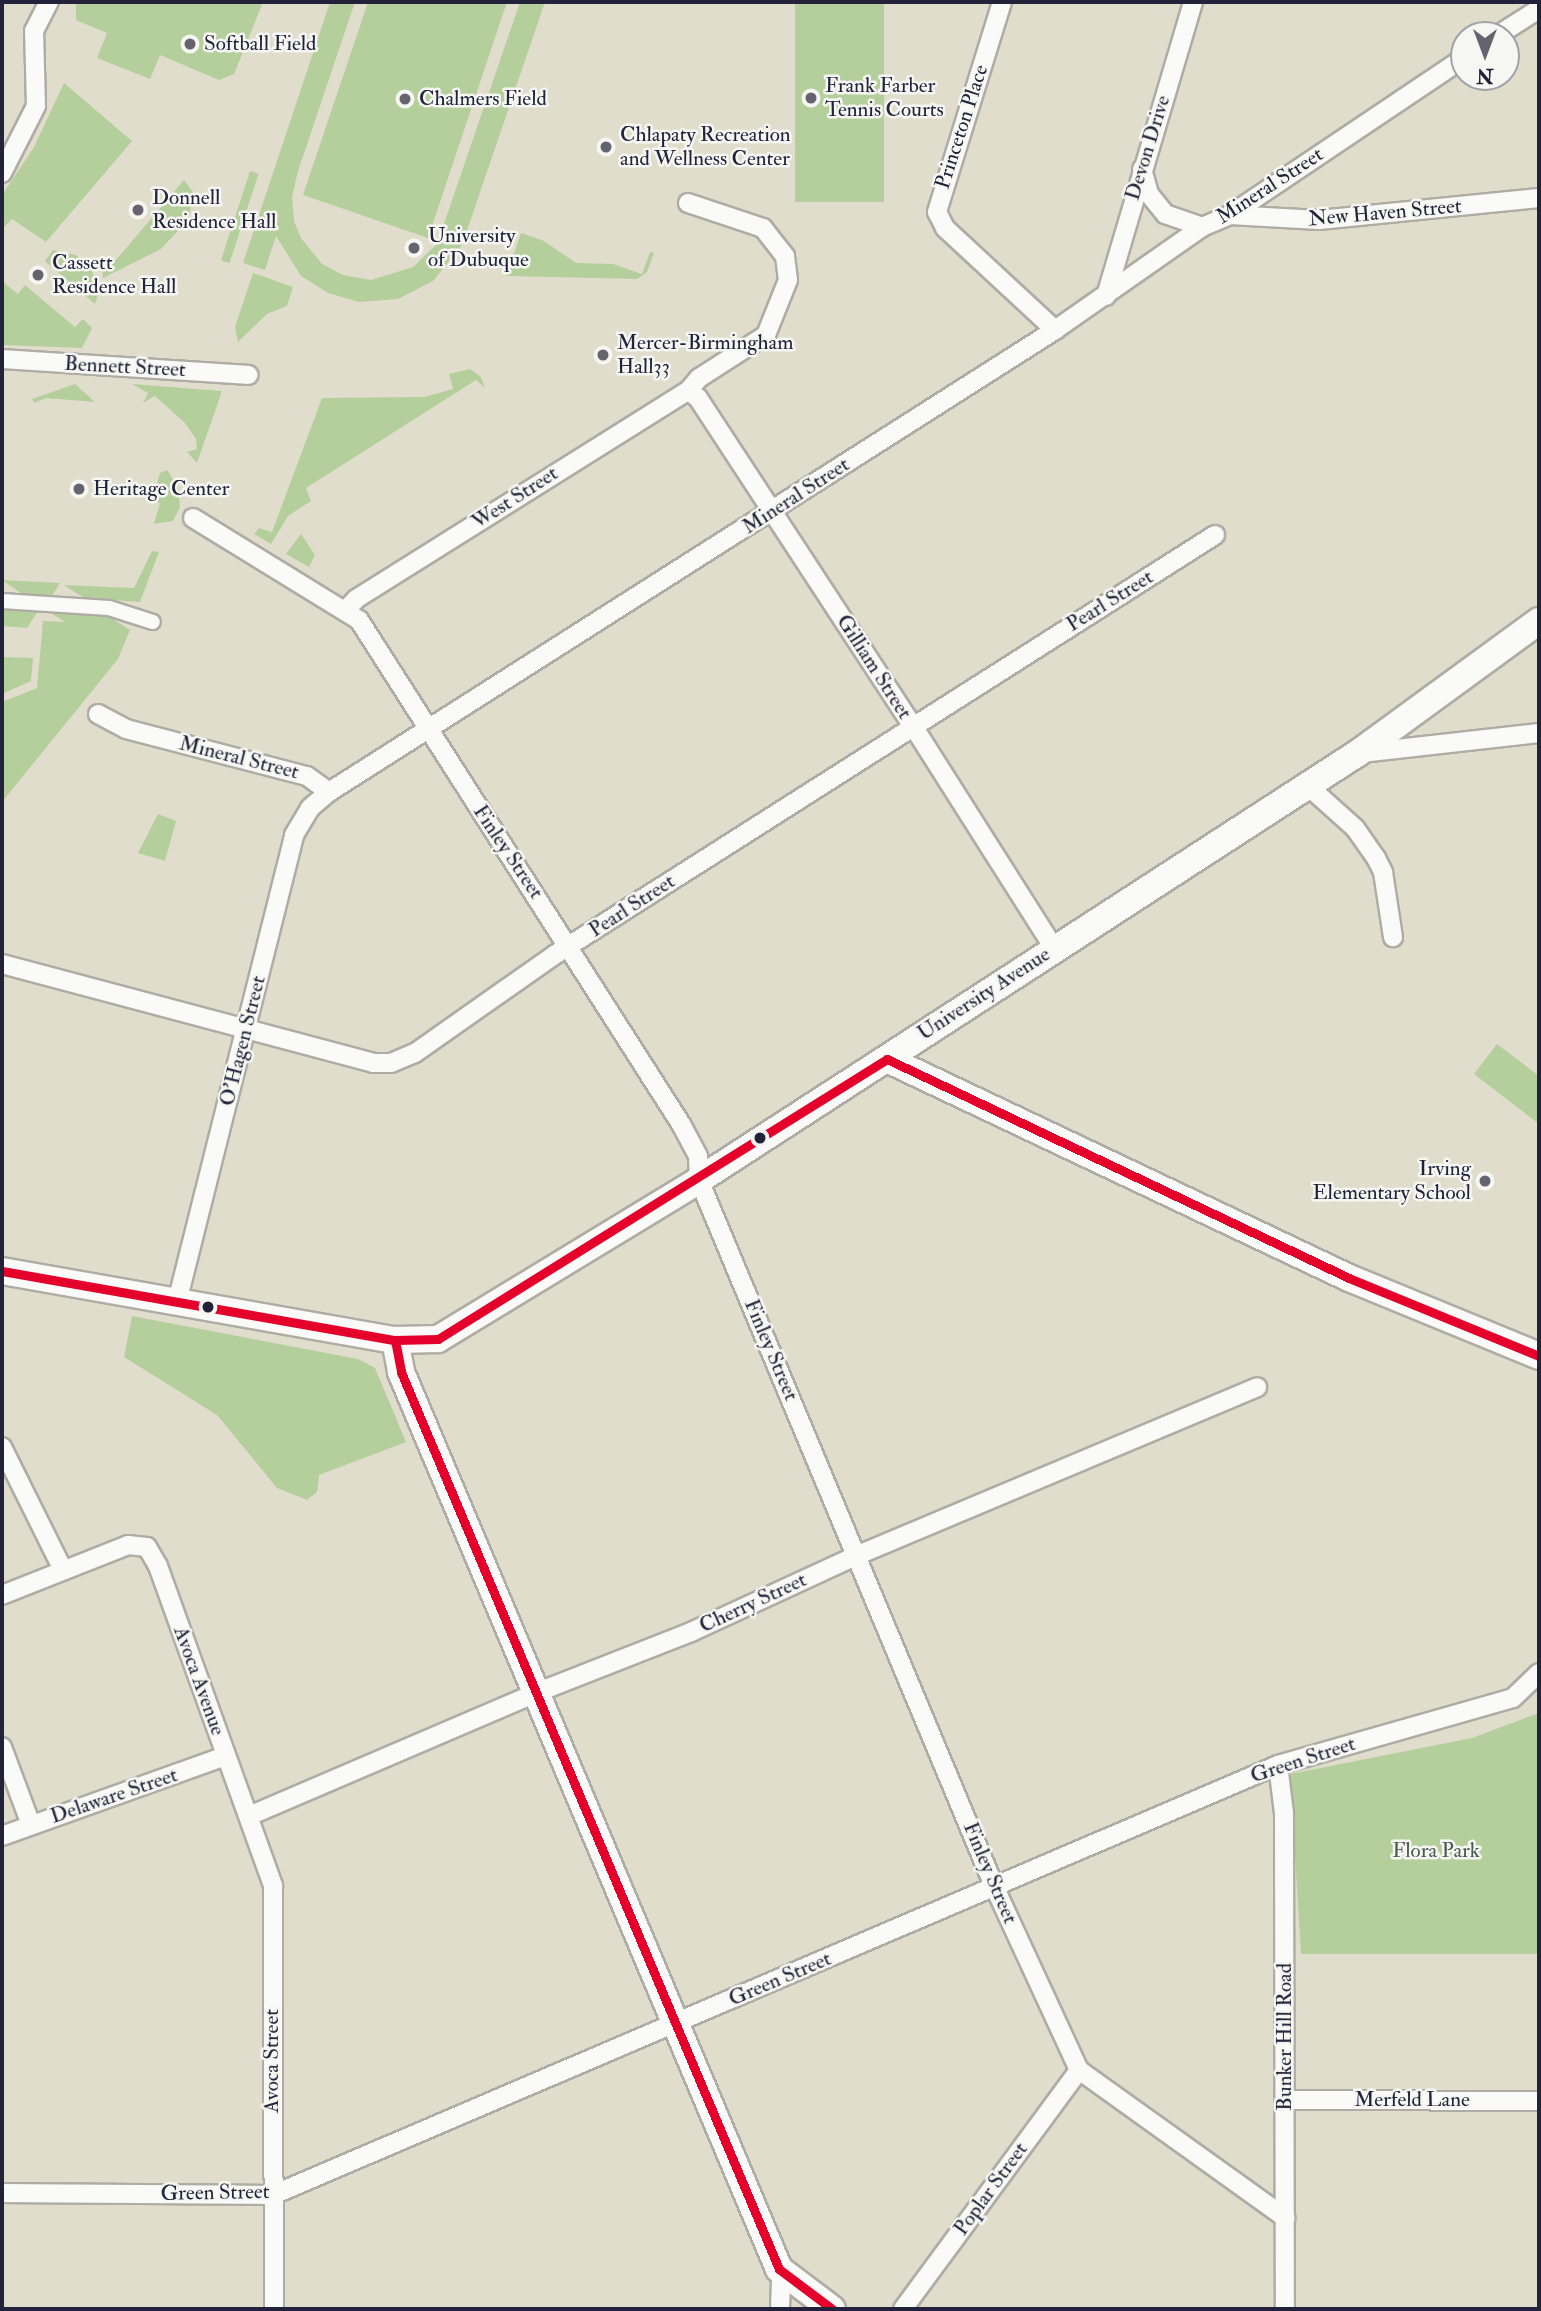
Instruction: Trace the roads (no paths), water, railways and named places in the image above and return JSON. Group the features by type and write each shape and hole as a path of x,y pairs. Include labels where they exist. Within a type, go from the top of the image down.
{"main road":[{"name":"University Avenue","path":"2,1271 395,1340 421,1342 460,1329 699,1180 1308,786 1358,753 1539,621"},
{"path":"887,1059 1349,1278 1539,1356"},
{"path":"395,1340 401,1372 781,2273 832,2309"}],"street":[{"name":"Princeton Place","path":"1002,2 937,212 945,228 1055,330"},
{"name":"Devon Drive","path":"1106,296 1141,168 1193,2"},
{"path":"2,173 36,106 35,38 48,19 48,5"},
{"path":"1520,21 1539,9"},
{"name":"Mineral Street","path":"98,714 126,729 307,776 329,792 1055,330 1202,228 1230,215 1450,67"},
{"path":"1141,168 1149,194 1165,214 1202,228"},
{"name":"New Haven Street","path":"1230,215 1319,220 1539,198"},
{"name":"West Street","path":"345,611 379,584 688,391 699,378 766,335 788,280 785,256 763,228 688,203"},
{"name":"Bennett Street","path":"2,359 248,375"},
{"name":"Gilliam Street","path":"688,391 698,398 913,726 1054,948"},
{"name":"Finley Street","path":"193,519 359,620 427,731 570,945 681,1124 698,1156 699,1180 858,1555 994,1886 1079,2070 1286,2218"},
{"name":"Pearl Street","path":"2,964 248,1026 373,1063 391,1063 415,1052 570,945 1215,535"},
{"path":"2,601 109,608 153,622"},
{"path":"1358,753 1539,733"},
{"path":"1308,786 1355,828 1376,858 1383,872 1393,937"},
{"name":"O'Hagen Street","path":"177,1301 294,835 310,808 329,792"},
{"name":"Cherry Street","path":"249,1816 538,1692 691,1632 858,1555 1256,1387"},
{"path":"2,1447 64,1570 2,1595"},
{"name":"Avoca Avenue","path":"64,1570 128,1545 147,1547 158,1566 249,1816"},
{"name":"Green Street","path":"2,2193 272,2195 1278,1765 1513,1698 1539,1673"},
{"path":"2,1747 31,1825"},
{"name":"Delaware Street","path":"2,1836 226,1756"},
{"name":"Bunker Hill Road","path":"1278,1765 1284,1813 1285,2309"},
{"name":"Avoca Street","path":"249,1816 272,1886 274,2309"},
{"name":"Poplar Street","path":"903,2309 1079,2070"},
{"name":"Merfeld Lane","path":"1286,2100 1539,2101"},
{"path":"780,2309 781,2273"}],"place":[{"name":"Softball Field","path":"190,44"},
{"name":"Frank Farber Tennis Courts","path":"811,98"},
{"name":"Chalmers Field","path":"405,99"},
{"name":"Chlapaty Recreation and Wellness Center","path":"606,147"},
{"name":"Donnell Residence Hall","path":"138,210"},
{"name":"University of Dubuque","path":"414,248"},
{"name":"Cassett Residence Hall","path":"38,275"},
{"name":"Mercer-Birmingham Hall33","path":"603,355"},
{"name":"Heritage Center","path":"79,489"},
{"name":"Irving Elementary School","path":"1485,1181"}],"park label":[{"name":"Flora Park","path":"1436,1851"}]}
